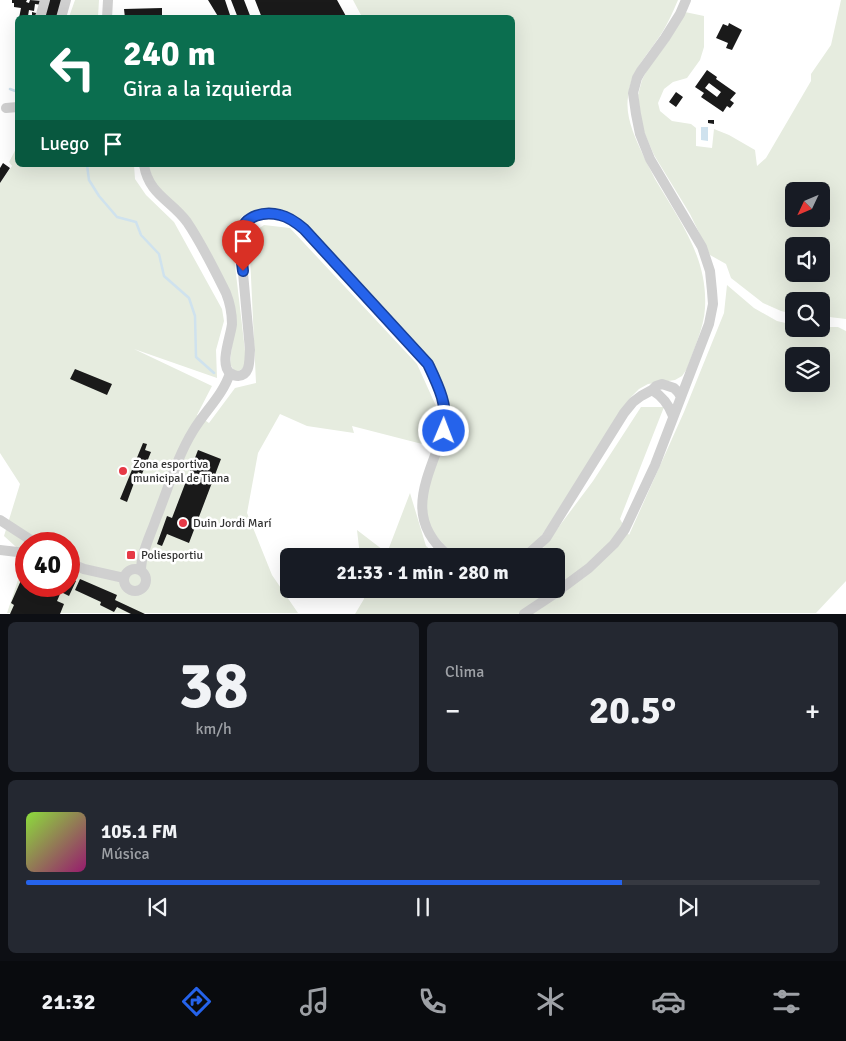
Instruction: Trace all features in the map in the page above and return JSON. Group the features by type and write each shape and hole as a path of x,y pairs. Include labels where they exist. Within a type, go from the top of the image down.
{"street":[{"path":"41,15 44,0"},
{"path":"62,15 66,0"},
{"path":"107,15 108,0"},
{"path":"524,614 589,568 614,544 625,529 655,465 709,324 713,304 712,291 710,272 702,247 650,159 640,134 634,93 637,78 665,38 680,14 686,0"},
{"path":"6,108 15,107"},
{"path":"145,167 152,187 185,220 226,293 232,318 226,359 226,366 230,373 236,376 244,374 249,364 250,350 240,233 248,220 263,214 280,215 290,219 304,229 428,364 443,400 446,422 424,489 421,507 428,533 439,548"},
{"path":"141,570 148,541 182,451 196,426 226,385 230,373"},
{"path":"668,385 684,379 690,374"},
{"path":"535,548 546,538 624,413 641,396 662,384 674,388 681,397"},
{"path":"652,390 681,397"},
{"path":"652,390 667,403 673,416"},
{"path":"0,520 20,532"},
{"path":"0,527 17,530"},
{"path":"0,550 15,552"},
{"path":"80,567 124,578"},
{"path":"134,568 144,572 147,580 144,587 140,590 132,590 124,582 124,578 134,568"}],"shaded area":[{"path":"75,0 99,0 98,15 70,15"},
{"path":"353,0 678,0 663,31 635,73 627,104 631,127 643,155 682,224 697,256 705,289 704,316 687,369 682,376 675,380 648,384 639,389 629,399 547,528 530,548 447,548 430,528 426,497 449,404 445,389 437,375 313,232 255,211 242,216 236,225 234,234 234,257 246,359 243,368 235,372 230,364 234,325 223,279 155,185 149,167 515,167 515,15 361,15"},
{"path":"841,0 846,0 846,319 830,317 830,292 785,292 785,312 763,303 731,278 726,264 710,255 690,214 654,155 642,127 638,95 642,80 648,68 668,42 685,12 704,16 704,47 700,60 687,78 673,82 664,89 658,103 660,111 672,121 691,124 696,128 696,146 712,148 714,129 755,150 757,166 766,158 811,81 811,74 831,45"},
{"path":"15,151 15,167 134,167 135,179 146,195 174,222 222,309 224,321 216,350 217,378 134,349 212,386 197,415 209,423 235,388 256,383 249,235 264,225 290,228 417,364 436,406 433,429 426,445 352,426 354,433 307,426 280,414 258,453 247,513 272,575 280,587 280,598 288,598 298,613 7,613 15,589 15,597 80,597 80,532 15,532 15,546 4,536 20,484 0,453 0,183 12,166 9,162"},
{"path":"727,285 754,308 777,321 785,323 785,337 830,337 830,327 838,327 846,331 846,581 816,613 355,614 364,598 565,598 565,548 543,548 593,481 641,407 664,407 620,519 629,535 684,412 724,313"},
{"path":"410,493 426,546 428,548 389,548"},
{"path":"357,530 380,548 359,548"}],"water":[{"path":"701,127 708,127 708,141 701,140"}],"building":[{"path":"12,0 27,0 26,2 29,3 30,0 43,1 42,5 35,4 34,11 29,10 28,15 20,15 21,8 14,7 14,3 12,3"},
{"path":"46,0 62,0 58,15 43,15"},
{"path":"208,0 225,0 230,15 217,15"},
{"path":"231,0 244,0 250,15 237,15"},
{"path":"255,0 337,0 345,15 261,15"},
{"path":"162,8 162,15 125,15 124,9"},
{"path":"729,23 742,30 732,50 726,48 728,43 716,38 723,24 728,26"},
{"path":"707,70 736,93 730,100 734,103 730,108 727,106 723,112 701,97 704,93 695,87","holes":["709,83 721,92 717,97 705,88"]},
{"path":"676,92 683,97 676,107 669,102"},
{"path":"708,120 714,120 714,124 708,123"},
{"path":"3,163 10,168 0,183 0,168"},
{"path":"75,369 112,384 107,395 70,379"},
{"path":"143,443 147,444 145,450 151,452 142,474 138,472 127,502 120,499"},
{"path":"198,450 221,459 189,543 167,534 162,546 157,544 167,516 172,518"},
{"path":"80,579 117,595 115,600 145,614 131,614 117,607 114,612 100,605 101,602 80,592"},
{"path":"15,594 15,597 59,597 57,601 64,604 60,614 10,614 14,605 11,603"}],"waterway":[{"path":"10,89 15,91"},
{"path":"87,167 89,180 99,196 117,217 136,222 141,235 159,254 164,276 189,298 195,316 196,357 214,373"}],"place":[{"name":"Zona esportiva municipal de Tiana","path":"123,471"},
{"name":"Duin Jordi Marí","path":"183,523"},
{"name":"Poliesportiu","path":"131,555"}],"route":[{"path":"243,271 240,233 248,220 263,214 280,215 296,222 428,364 436,380 446,412 444,431"}]}
